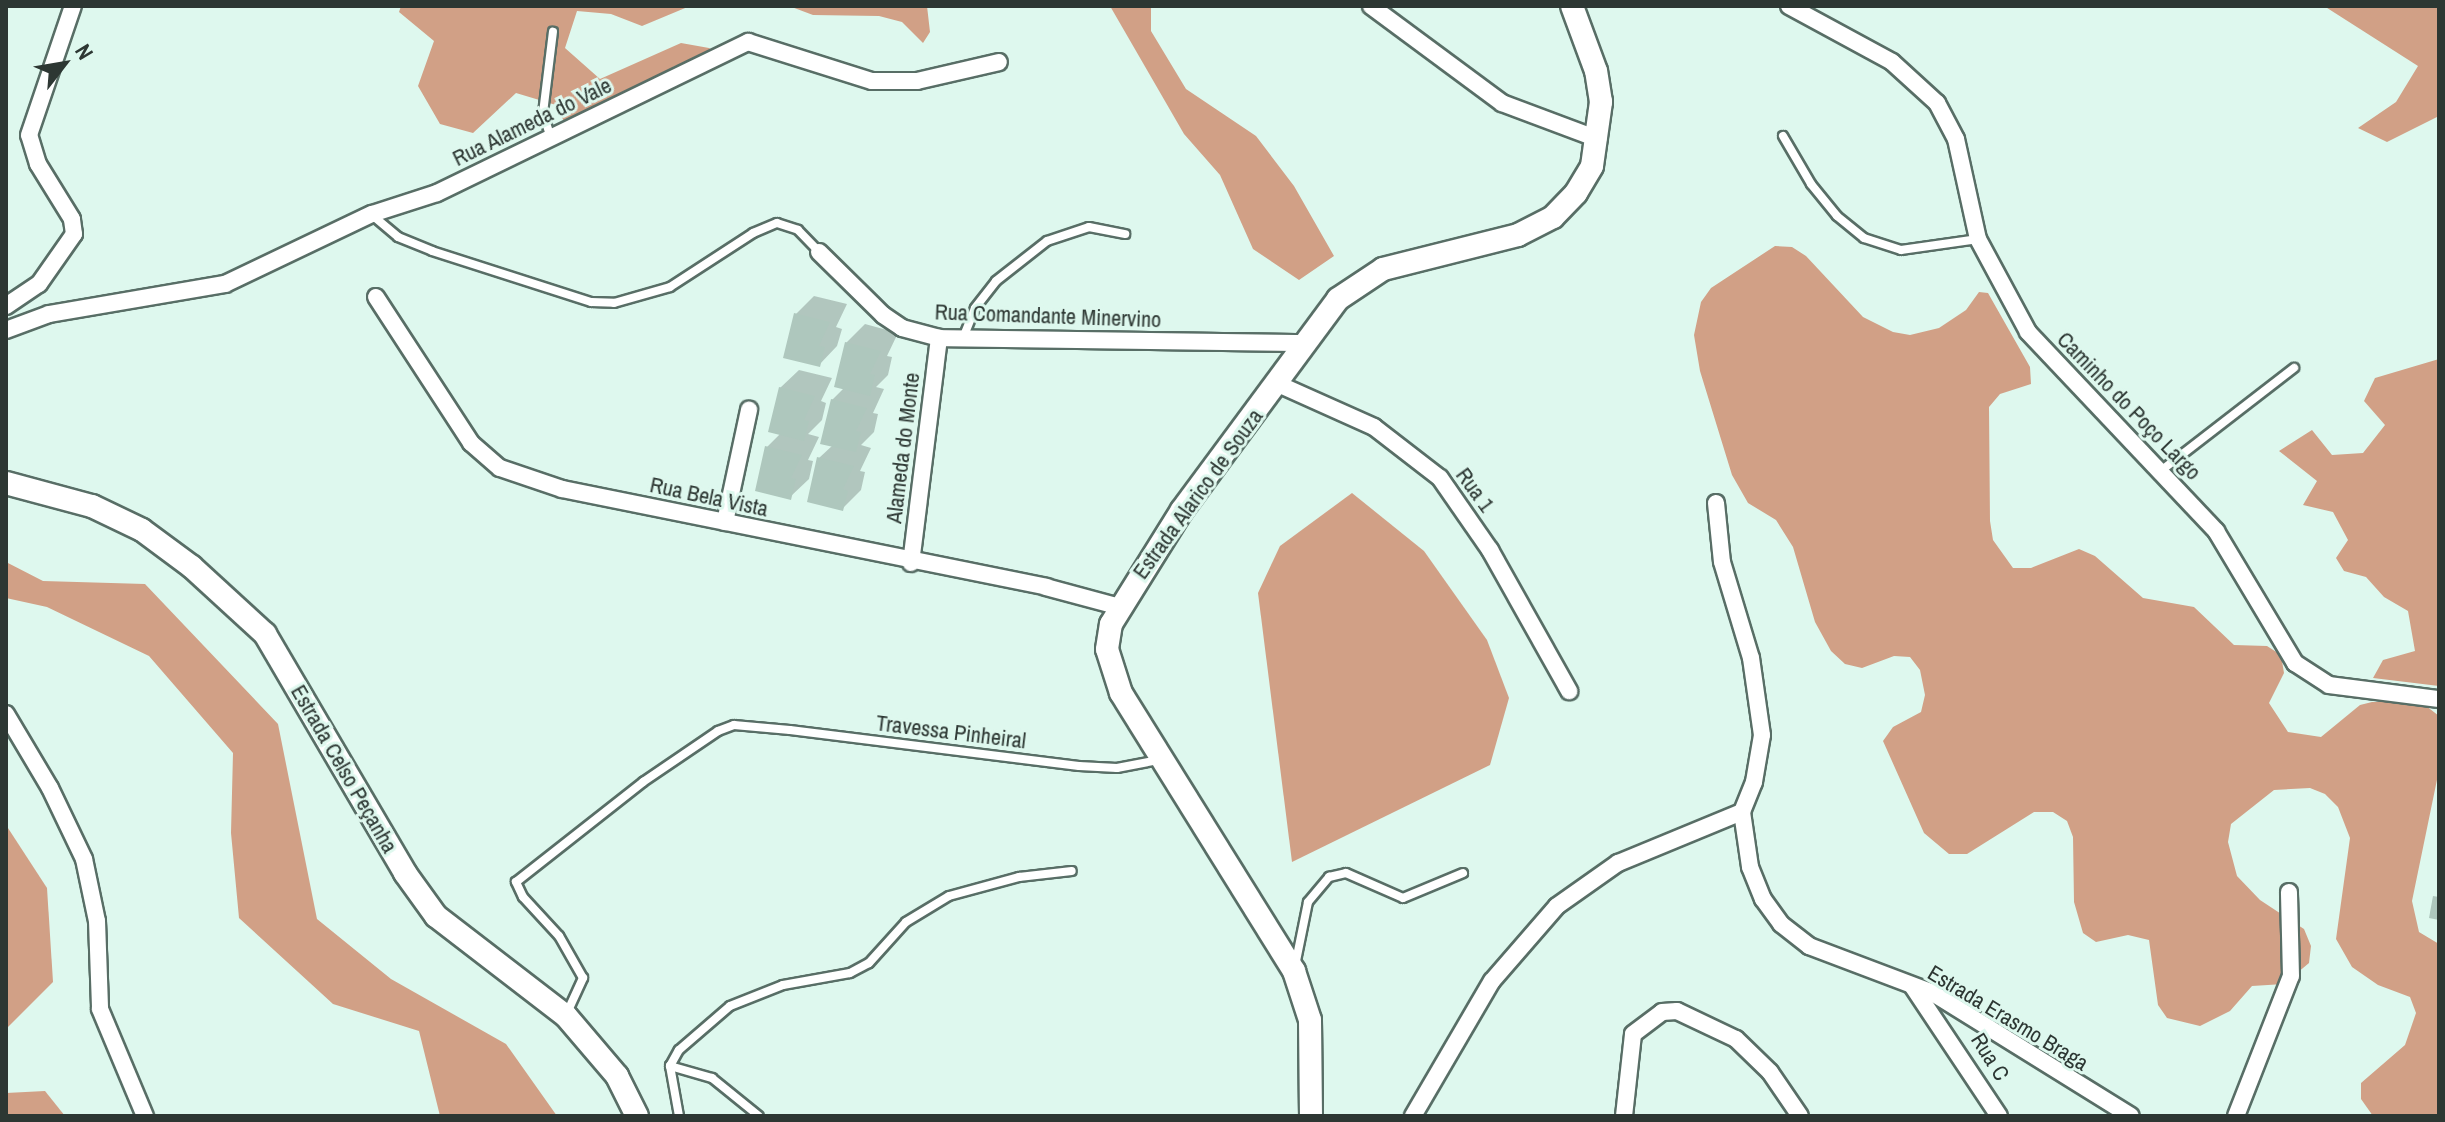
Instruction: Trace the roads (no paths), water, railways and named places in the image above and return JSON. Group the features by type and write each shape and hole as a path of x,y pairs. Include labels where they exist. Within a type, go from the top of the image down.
{"main road":[{"name":"Estrada Alarico de Souza","path":"1311,1116 1310,1020 1294,971 1111,674 1107,649 1120,607 1182,510 1338,299 1383,269 1478,249 1553,217 1576,193 1592,166 1598,139 1596,71 1572,6"},
{"name":"Estrada Celso Peçanha","path":"6,483 92,506 126,521 192,567 249,619 278,654 390,848 436,916 566,1016 617,1076 637,1116"}],"street":[{"path":"6,306 39,284 74,234 72,219 38,164 29,135 73,6"},
{"path":"1371,6 1502,103 1598,139"},
{"name":"Caminho do Poço Largo","path":"1789,6 1892,62 1937,103 1956,139 1978,239 2028,332 2112,426 2162,470 2216,531 2295,663 2311,676 2373,693 2439,699"},
{"name":"Rua Alameda do Vale","path":"6,330 49,314 225,284 372,214 437,193 550,135 748,42 872,81 917,81 999,62"},
{"name":"Rua Comandante Minervino","path":"819,252 892,322 939,338 1306,343"},
{"name":"Rua Bela Vista","path":"376,297 487,460 562,489 911,563 1046,587 1120,607"},
{"name":"Alameda do Monte","path":"911,563 939,338"},
{"name":"Rua 1","path":"1278,384 1374,427 1440,478 1498,563 1569,691"},
{"path":"725,522 749,410"},
{"name":"Estrada Erasmo Braga","path":"1716,503 1722,562 1751,658 1762,735 1754,782 1742,812 1750,867 1781,924 1840,961 1931,992 2131,1116"},
{"path":"6,714 50,788 84,859 97,921 98,990 104,1024 145,1116"},
{"path":"1413,1116 1492,981 1557,906 1618,863 1742,812"},
{"path":"2236,1116 2291,976 2289,892"},
{"name":"Rua C","path":"1912,985 1942,1023 1999,1116"},
{"path":"1624,1116 1633,1034 1662,1012 1677,1011 1736,1039 1770,1072 1800,1116"}],"lane":[{"path":"550,135 543,113 553,32"},
{"path":"1783,136 1811,184 1864,238 1901,250 1978,239"},
{"path":"372,214 398,237 432,251 591,302 614,303 670,287 753,233 777,223 798,230 819,252"},
{"path":"963,339 975,308 996,281 1047,241 1089,227 1125,234"},
{"path":"2162,470 2294,368"},
{"name":"Travessa Pinheiral","path":"566,1016 583,978 559,936 523,897 516,882 643,782 734,725 1079,766 1117,768 1162,760"},
{"path":"679,1116 670,1066 679,1050 730,1006 783,985 850,973 869,963 906,922 949,896 1019,877 1072,871"},
{"path":"1294,971 1308,902 1329,877 1346,873 1403,898 1463,873"},
{"path":"670,1066 712,1078 759,1116"}]}
